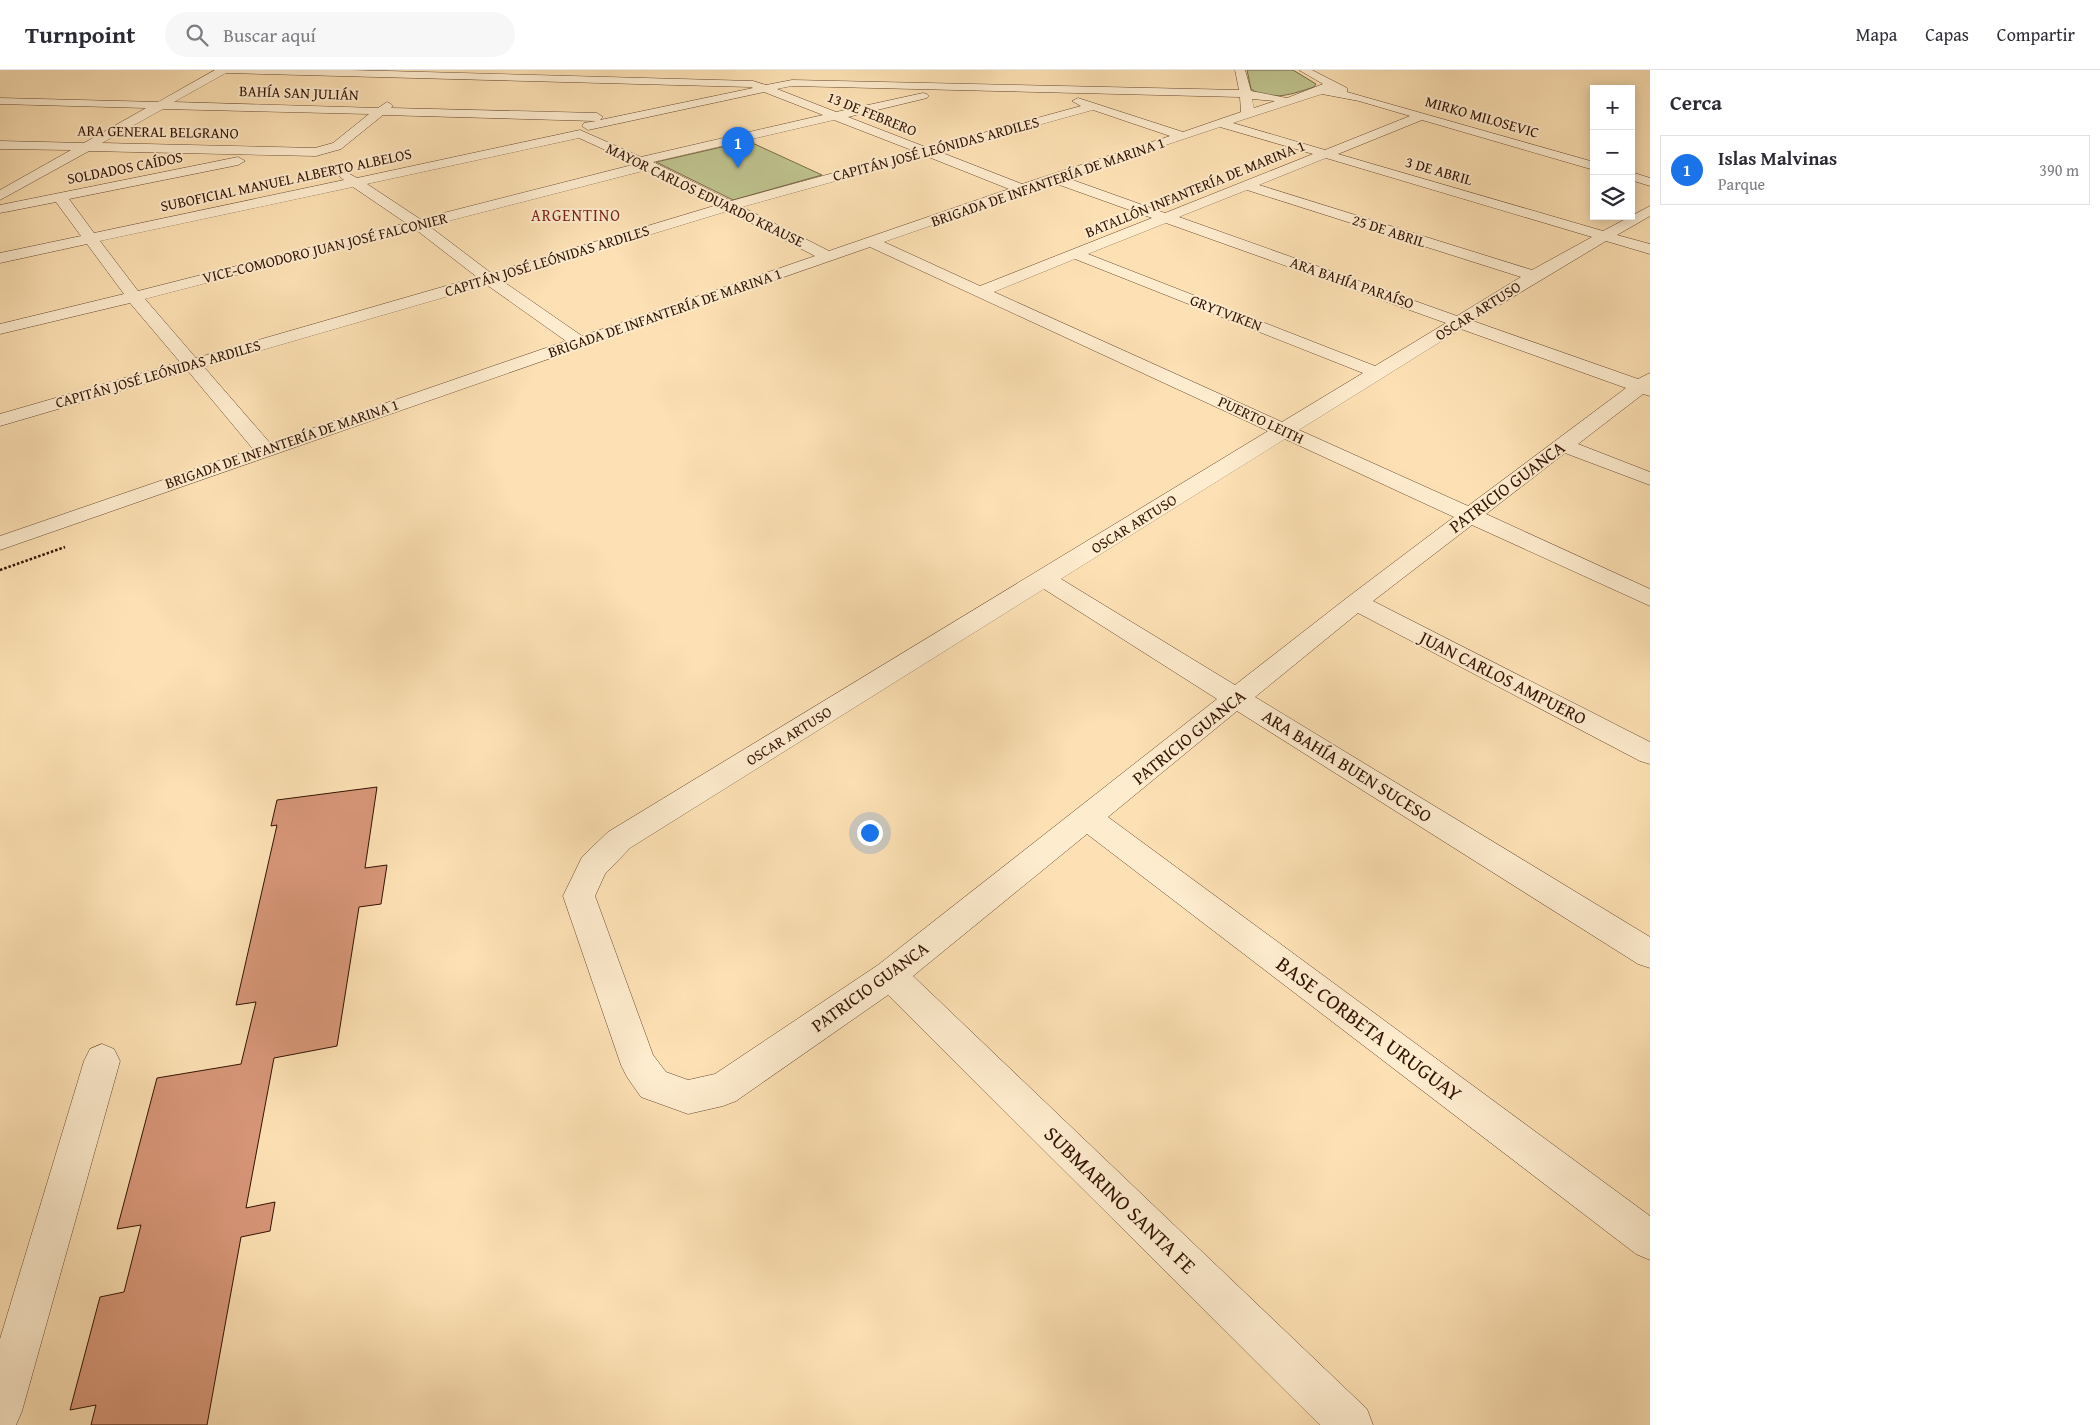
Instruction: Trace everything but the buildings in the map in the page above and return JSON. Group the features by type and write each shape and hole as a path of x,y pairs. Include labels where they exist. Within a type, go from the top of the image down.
{"street":[{"path":"0,196 222,70"},
{"path":"226,70 428,72 747,83 767,88"},
{"path":"622,92 643,70"},
{"path":"848,84 854,70"},
{"path":"1238,117 1248,109 1240,70"},
{"name":"MIRKO MILOSEVIC","path":"1304,70 1325,87 1590,165"},
{"path":"410,87 428,72"},
{"path":"1064,76 1068,89"},
{"name":"SUBOFICIAL MANUEL ALBERTO ALBELOS","path":"0,258 354,182 592,122 792,83 1244,94 1274,100 1296,98"},
{"name":"VICE-COMODORO JUAN JOSÉ FALCONIER","path":"0,329 134,297 644,163 834,116 962,87"},
{"name":"BRIGADA DE INFANTERÍA DE MARINA 1","path":"0,543 1022,189 1325,87"},
{"name":"13 DE FEBRERO","path":"767,88 1022,189"},
{"path":"1045,89 1184,136"},
{"name":"ARA GENERAL BELGRANO","path":"0,145 316,152 337,146 395,99"},
{"name":"BAHÍA SAN JULIÁN","path":"0,101 380,111 592,122"},
{"name":"CAPITÁN JOSÉ LEÓNIDAS ARDILES","path":"0,420 489,280 730,206 1094,106"},
{"name":"BATALLÓN INFANTERÍA DE MARINA 1","path":"981,291 1421,116"},
{"name":"MAYOR CARLOS EDUARDO KRAUSE","path":"592,122 644,163 830,257"},
{"name":"3 DE ABRIL","path":"1219,123 1650,249"},
{"name":"SOLDADOS CAÍDOS","path":"0,209 286,152"},
{"path":"316,152 354,182 417,224 489,280 579,342"},
{"path":"1635,177 1650,182"},
{"name":"ARA BAHÍA PARAÍSO","path":"1054,178 1647,385"},
{"name":"25 DE ABRIL","path":"1245,185 1534,276"},
{"path":"60,197 134,297 265,450"},
{"name":"OSCAR ARTUSO","path":"723,1089 688,1097 654,1085 639,1065 579,896 593,866 619,840 1534,276 1602,235 1650,210"},
{"name":"PUERTO LEITH","path":"872,242 1284,430 1468,517 1650,598"},
{"name":"GRYTVIKEN","path":"1075,254 1378,373"},
{"name":"PATRICIO GUANCA","path":"723,1089 890,976 1356,602 1563,445 1647,385"},
{"path":"1563,445 1650,479"},
{"name":"ARA BAHÍA BUEN SUCESO","path":"1044,579 1650,954"},
{"name":"JUAN CARLOS AMPUERO","path":"1356,602 1650,754"},
{"name":"BASE CORBETA URUGUAY","path":"1088,818 1650,1240"},
{"name":"SUBMARINO SANTA FE","path":"890,976 1351,1425"},
{"path":"0,1410 102,1060"}],"green space":[{"path":"1247,70 1293,70 1316,84 1314,87 1282,96 1266,95 1251,89"},
{"path":"748,141 822,175 733,200 656,162"}],"place":[{"name":"Islas Malvinas","path":"738,168"}],"district":[{"name":"ARGENTINO","path":"576,215"}]}
